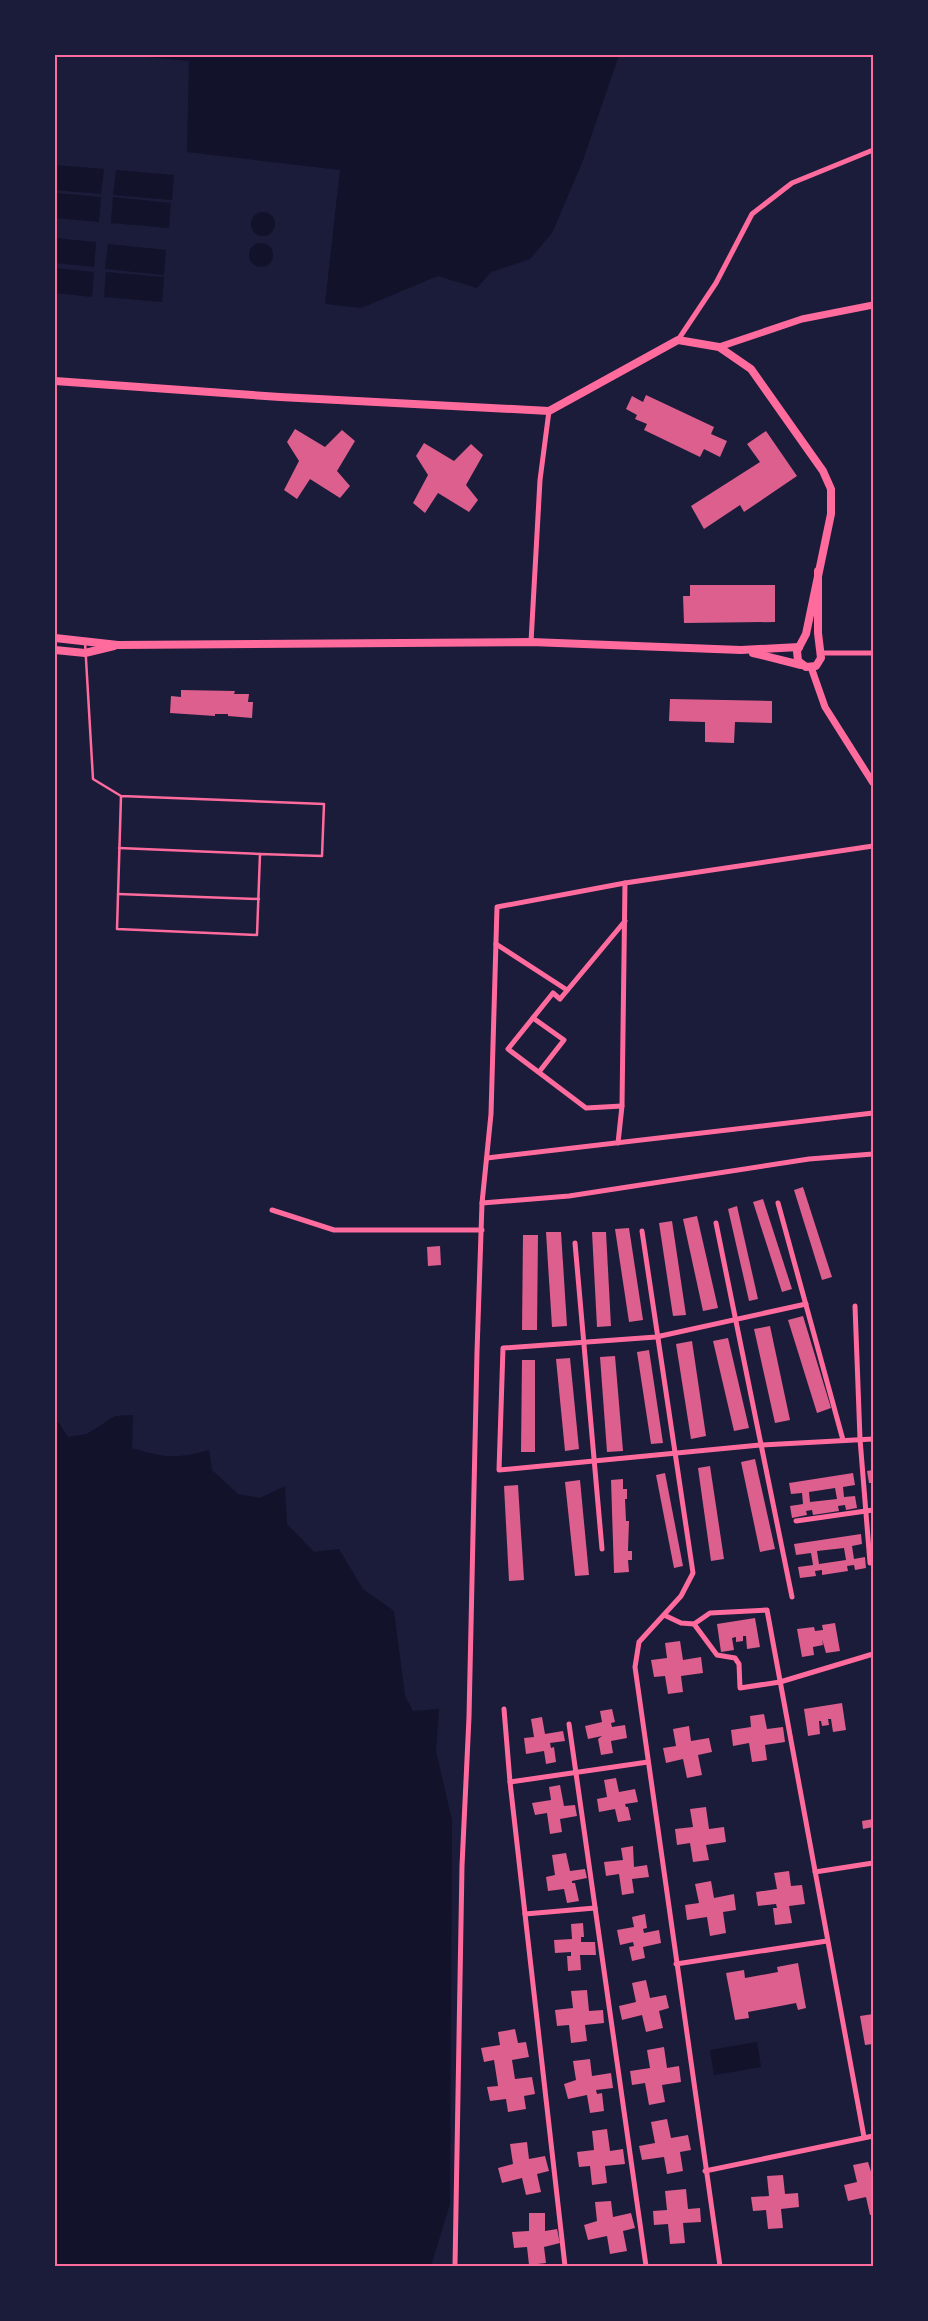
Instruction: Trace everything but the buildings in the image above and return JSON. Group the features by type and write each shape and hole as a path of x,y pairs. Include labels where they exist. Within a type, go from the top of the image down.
{"main road":[{"path":"55,381 290,398 488,410 549,411 678,340 719,347 751,369 823,471 830,489 831,514 801,645 796,656 801,664"},
{"path":"741,650 811,667 819,662 821,651 818,633 818,571"},
{"path":"55,638 118,645 531,642 741,650 801,645 812,642 821,651"},
{"path":"55,650 85,653 118,645"}],"street":[{"path":"678,340 716,283 752,214 792,182 873,150"},
{"path":"719,347 802,319 873,305"},
{"path":"531,642 540,480 549,411"},
{"path":"821,651 873,653"},
{"path":"811,667 825,707 873,783"},
{"path":"455,2266 462,1866 469,1717 476,1352 482,1203 491,1114 497,907 625,883 873,846"},
{"path":"618,1143 622,1106 625,883"},
{"path":"622,1106 586,1108 508,1049 553,993 560,999 624,921"},
{"path":"496,944 567,990"},
{"path":"533,1018 564,1040 539,1072"},
{"path":"486,1158 873,1113"},
{"path":"482,1203 569,1196 809,1159 873,1154"},
{"path":"778,1203 843,1440"},
{"path":"272,1210 334,1230 482,1230"},
{"path":"716,1223 792,1597"},
{"path":"642,1231 656,1338 676,1453 693,1573 681,1596 639,1642 635,1667 720,2266"},
{"path":"575,1243 582,1342 602,1549"},
{"path":"806,1304 656,1338 503,1348 499,1470 760,1445 873,1439"},
{"path":"854,1306 860,1440 870,1563"},
{"path":"796,1521 873,1510"},
{"path":"664,1615 681,1623 694,1624 710,1613 767,1610 864,2137"},
{"path":"694,1624 717,1655 735,1658 739,1664 740,1688 780,1682 873,1654"},
{"path":"504,1709 510,1782 565,2266"},
{"path":"569,1724 646,2266"},
{"path":"510,1782 648,1762"},
{"path":"815,1872 873,1863"},
{"path":"525,1914 595,1908"},
{"path":"676,1964 827,1941"},
{"path":"706,2171 873,2136"}],"lane":[{"path":"86,641 85,653 93,779 121,796 324,804 322,856 120,848"},
{"path":"121,796 117,929 258,935 260,854"},
{"path":"118,894 259,899"}],"shaded area":[{"path":"126,55 619,55 582,163 552,233 530,259 491,272 477,288 438,276 361,308 325,304 340,170 187,152 189,61"},
{"path":"55,165 104,169 101,194 55,190"},
{"path":"116,170 174,175 172,200 113,195"},
{"path":"55,193 101,197 99,222 55,218"},
{"path":"113,197 171,203 169,228 111,223"},
{"path":"263,212 268,213 274,219 274,229 268,235 263,236 258,235 252,229 251,224 252,219 258,213"},
{"path":"55,238 96,242 94,267 55,263"},
{"path":"261,243 266,244 272,250 272,260 266,266 261,267 256,266 250,260 249,255 250,250 256,244"},
{"path":"108,244 166,250 164,275 105,269"},
{"path":"55,268 94,272 92,297 55,293"},
{"path":"106,272 164,277 162,302 104,297"},
{"path":"133,1415 132,1448 153,1454 170,1456 188,1455 209,1450 212,1470 238,1494 260,1498 285,1486 287,1524 314,1552 339,1549 363,1589 394,1611 405,1696 413,1711 439,1709 436,1751 452,1820 450,2204 431,2266 55,2266 55,1423 59,1423 68,1437 87,1434 115,1416"},
{"path":"757,2042 761,2067 714,2075 710,2050"}]}
